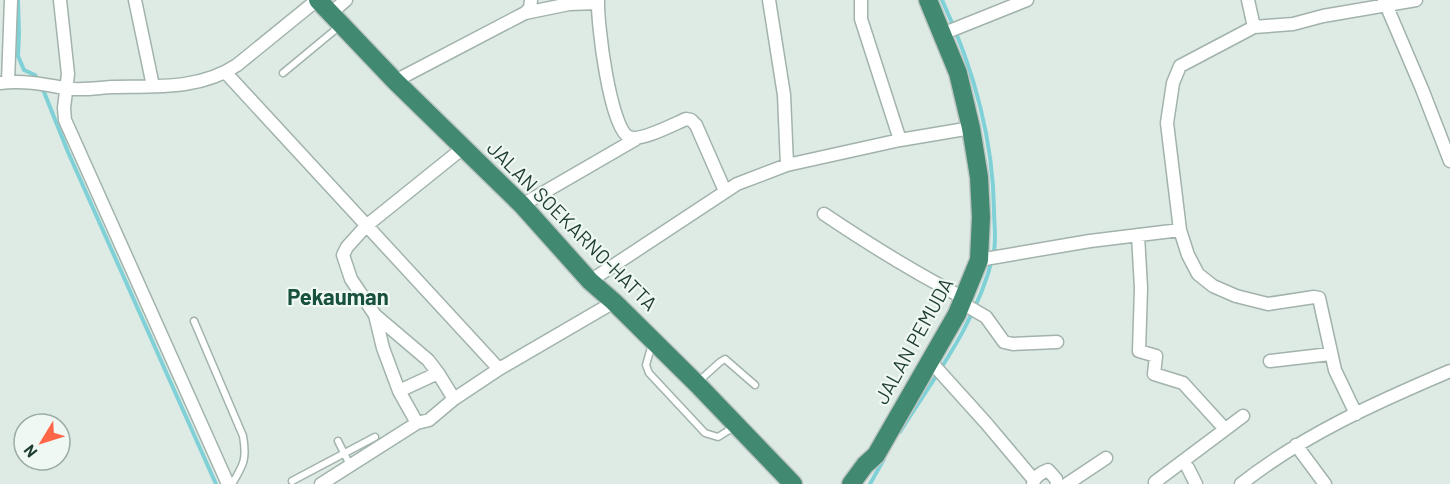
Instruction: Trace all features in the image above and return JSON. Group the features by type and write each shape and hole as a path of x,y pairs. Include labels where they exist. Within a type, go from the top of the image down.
{"highway":[{"name":"JALAN PEMUDA","path":"851,484 865,465 876,455 933,365 965,303 982,259 979,177 971,128 958,73 945,33 928,0"},
{"name":"JALAN SOEKARNO-HATTA","path":"327,9 395,81 522,205 590,281 653,340 793,484"},
{"name":"JALAN PEMUDA","path":"866,484 873,471 876,455"}],"street":[{"path":"11,0 4,83 51,84 66,89 153,86 206,80 226,73 327,9 346,0"},
{"path":"60,0 68,74 64,114 74,141 230,484"},
{"path":"135,0 153,86"},
{"path":"525,13 530,8 531,0"},
{"path":"769,0 784,95 787,165"},
{"path":"861,0 861,19 900,140"},
{"path":"945,33 1027,0"},
{"path":"1248,0 1254,27"},
{"path":"1356,414 1335,370 1319,298 1268,304 1236,296 1213,286 1198,274 1188,255 1180,231 1167,123 1173,83 1180,66 1254,27 1293,24 1385,2 1416,0"},
{"path":"395,81 525,13 598,1 598,23 608,86 618,123 627,136 636,139"},
{"path":"1385,2 1449,156"},
{"path":"226,73 499,369"},
{"path":"522,205 636,139 686,119 696,125 725,191"},
{"path":"590,281 737,184 787,165 900,140 971,128"},
{"path":"454,399 428,360 375,315 351,279 344,255 347,247 366,226 463,148"},
{"path":"824,214 986,317 1004,342 1013,344 1057,342"},
{"path":"982,259 1138,235 1180,231"},
{"path":"1138,235 1141,288 1139,351 1156,356 1154,374 1182,383 1224,428"},
{"path":"321,484 347,460 417,423 429,420 454,399 499,369 614,302"},
{"path":"375,315 383,348 399,391 417,423"},
{"path":"1270,361 1330,354"},
{"path":"933,365 1033,482 1042,472 1048,470 1056,479 1057,484"},
{"path":"1241,484 1263,466 1296,445 1356,414 1450,371"},
{"path":"399,391 438,373"},
{"path":"1155,482 1224,428 1243,416"},
{"path":"1296,445 1325,484"},
{"path":"1067,484 1106,458"},
{"path":"1188,468 1196,484"}],"lane":[{"path":"283,73 327,9"},
{"path":"194,321 243,436 246,452 244,464 230,484"},
{"path":"653,340 646,365 649,373 705,433 718,437 737,425"},
{"path":"697,384 725,360 755,385"},
{"path":"292,481 347,460 375,437"},
{"path":"338,441 347,460"}],"waterway":[{"path":"18,0 18,56 24,70 35,75 38,80"},
{"path":"900,432 966,326 986,280 995,245 993,182 985,129 972,76 942,0"},
{"path":"42,87 68,152 216,484"},
{"path":"870,484 884,459"}],"district":[{"name":"Pekauman","path":"338,297"}]}
